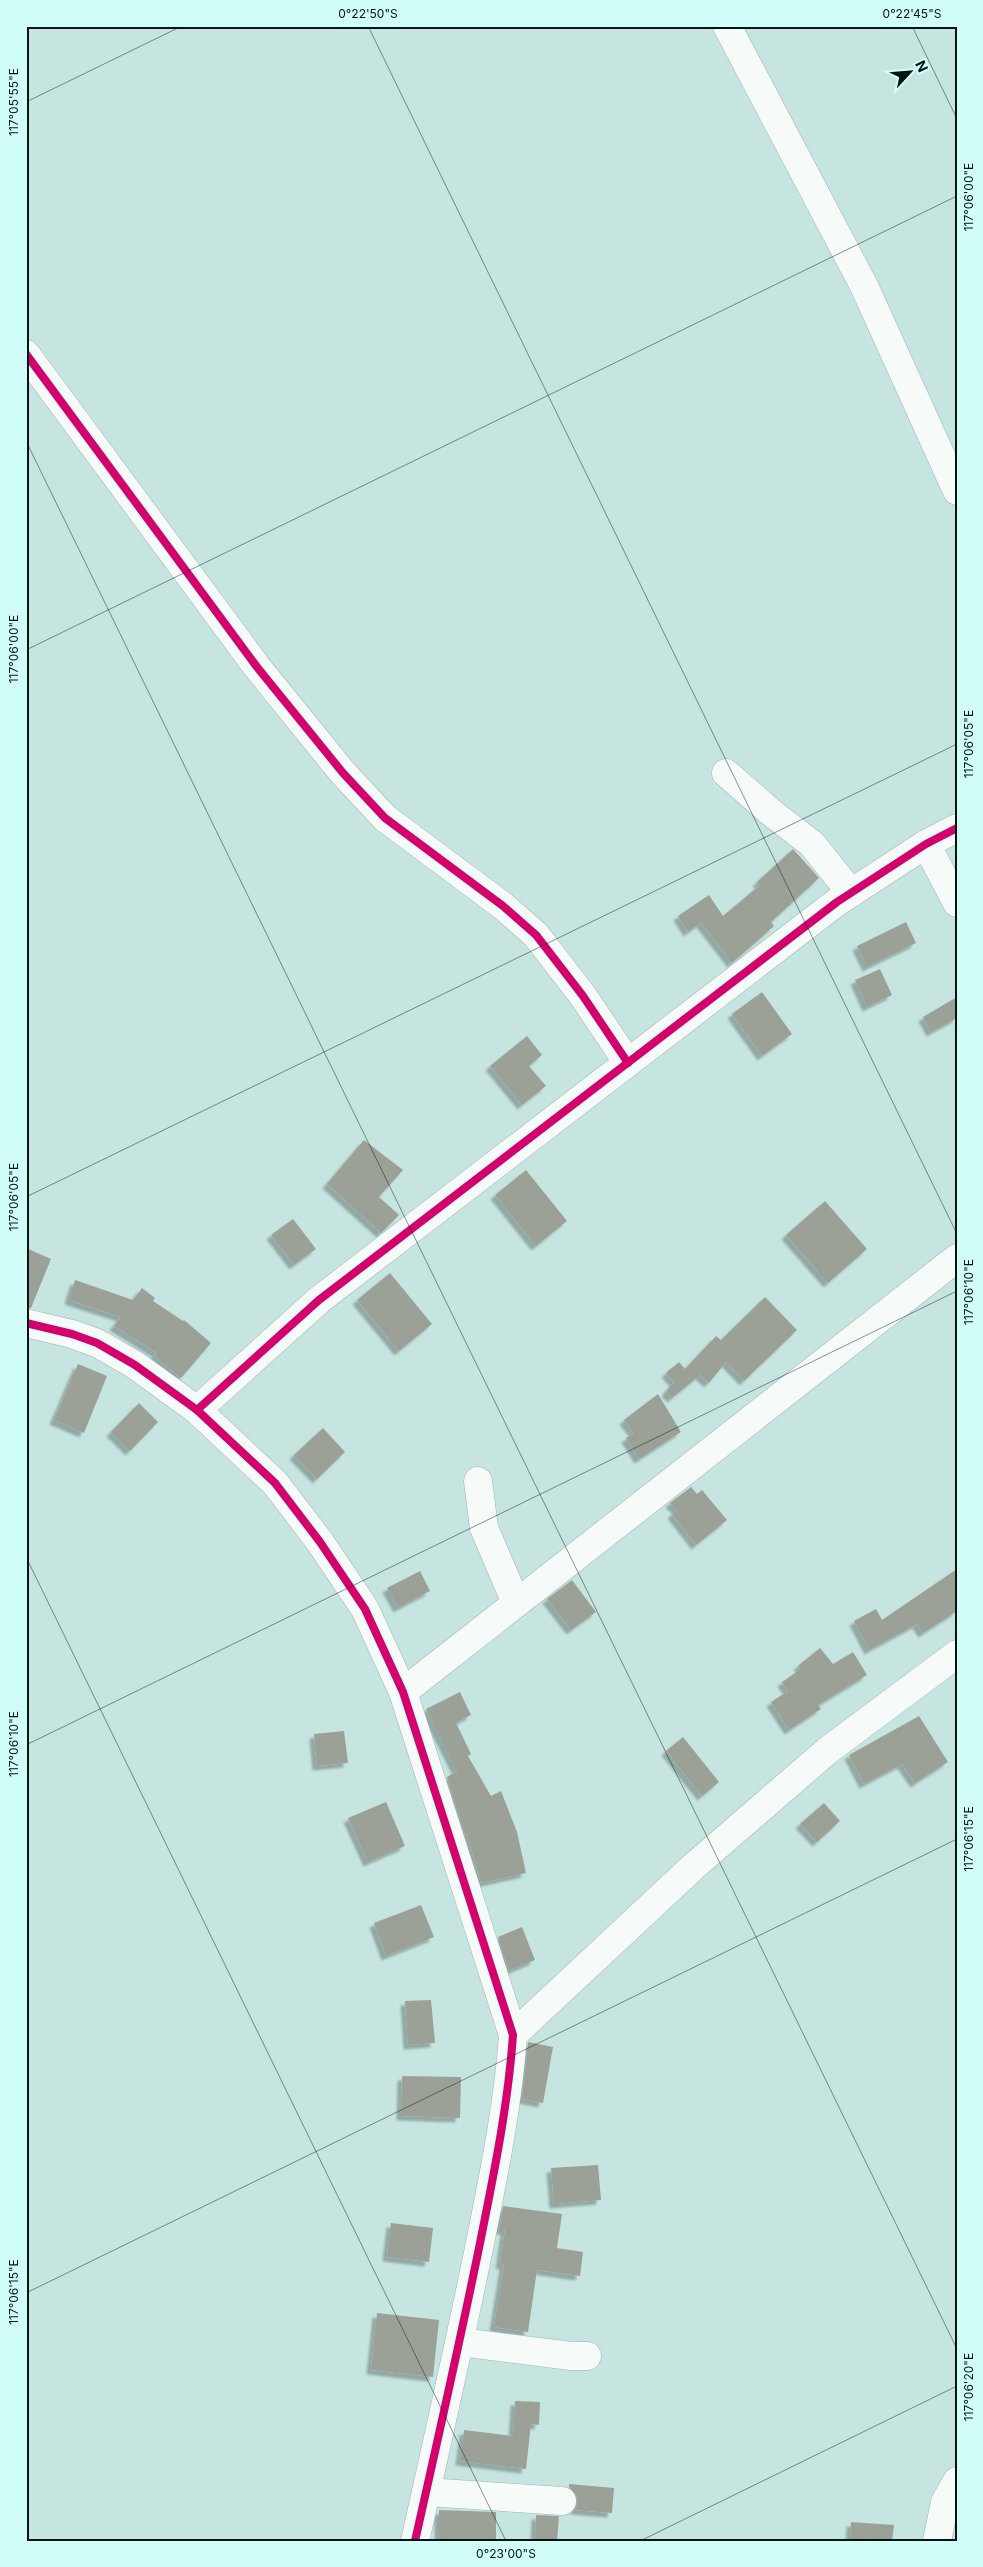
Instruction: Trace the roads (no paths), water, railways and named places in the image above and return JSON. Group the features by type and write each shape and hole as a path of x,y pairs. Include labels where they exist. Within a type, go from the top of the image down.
{"street":[{"path":"727,26 864,286 957,491"},
{"path":"26,354 257,666 343,773 385,818 496,900 536,934 583,996 628,1063"},
{"path":"726,773 773,814 812,844 851,893"},
{"path":"197,1410 319,1300 628,1063 851,893 926,844 957,828"},
{"path":"926,844 957,903"},
{"path":"403,1692 957,1258"},
{"path":"26,1323 72,1334 97,1343 135,1365 197,1410 275,1483 320,1542 365,1608 403,1692 513,2035 508,2098 460,2342 415,2541"},
{"path":"478,1482 484,1528 516,1603"},
{"path":"513,2035 694,1867 827,1751 957,1654"},
{"path":"460,2342 571,2356 587,2356"},
{"path":"938,2541 945,2502 957,2482"},
{"path":"426,2492 562,2501"}]}
